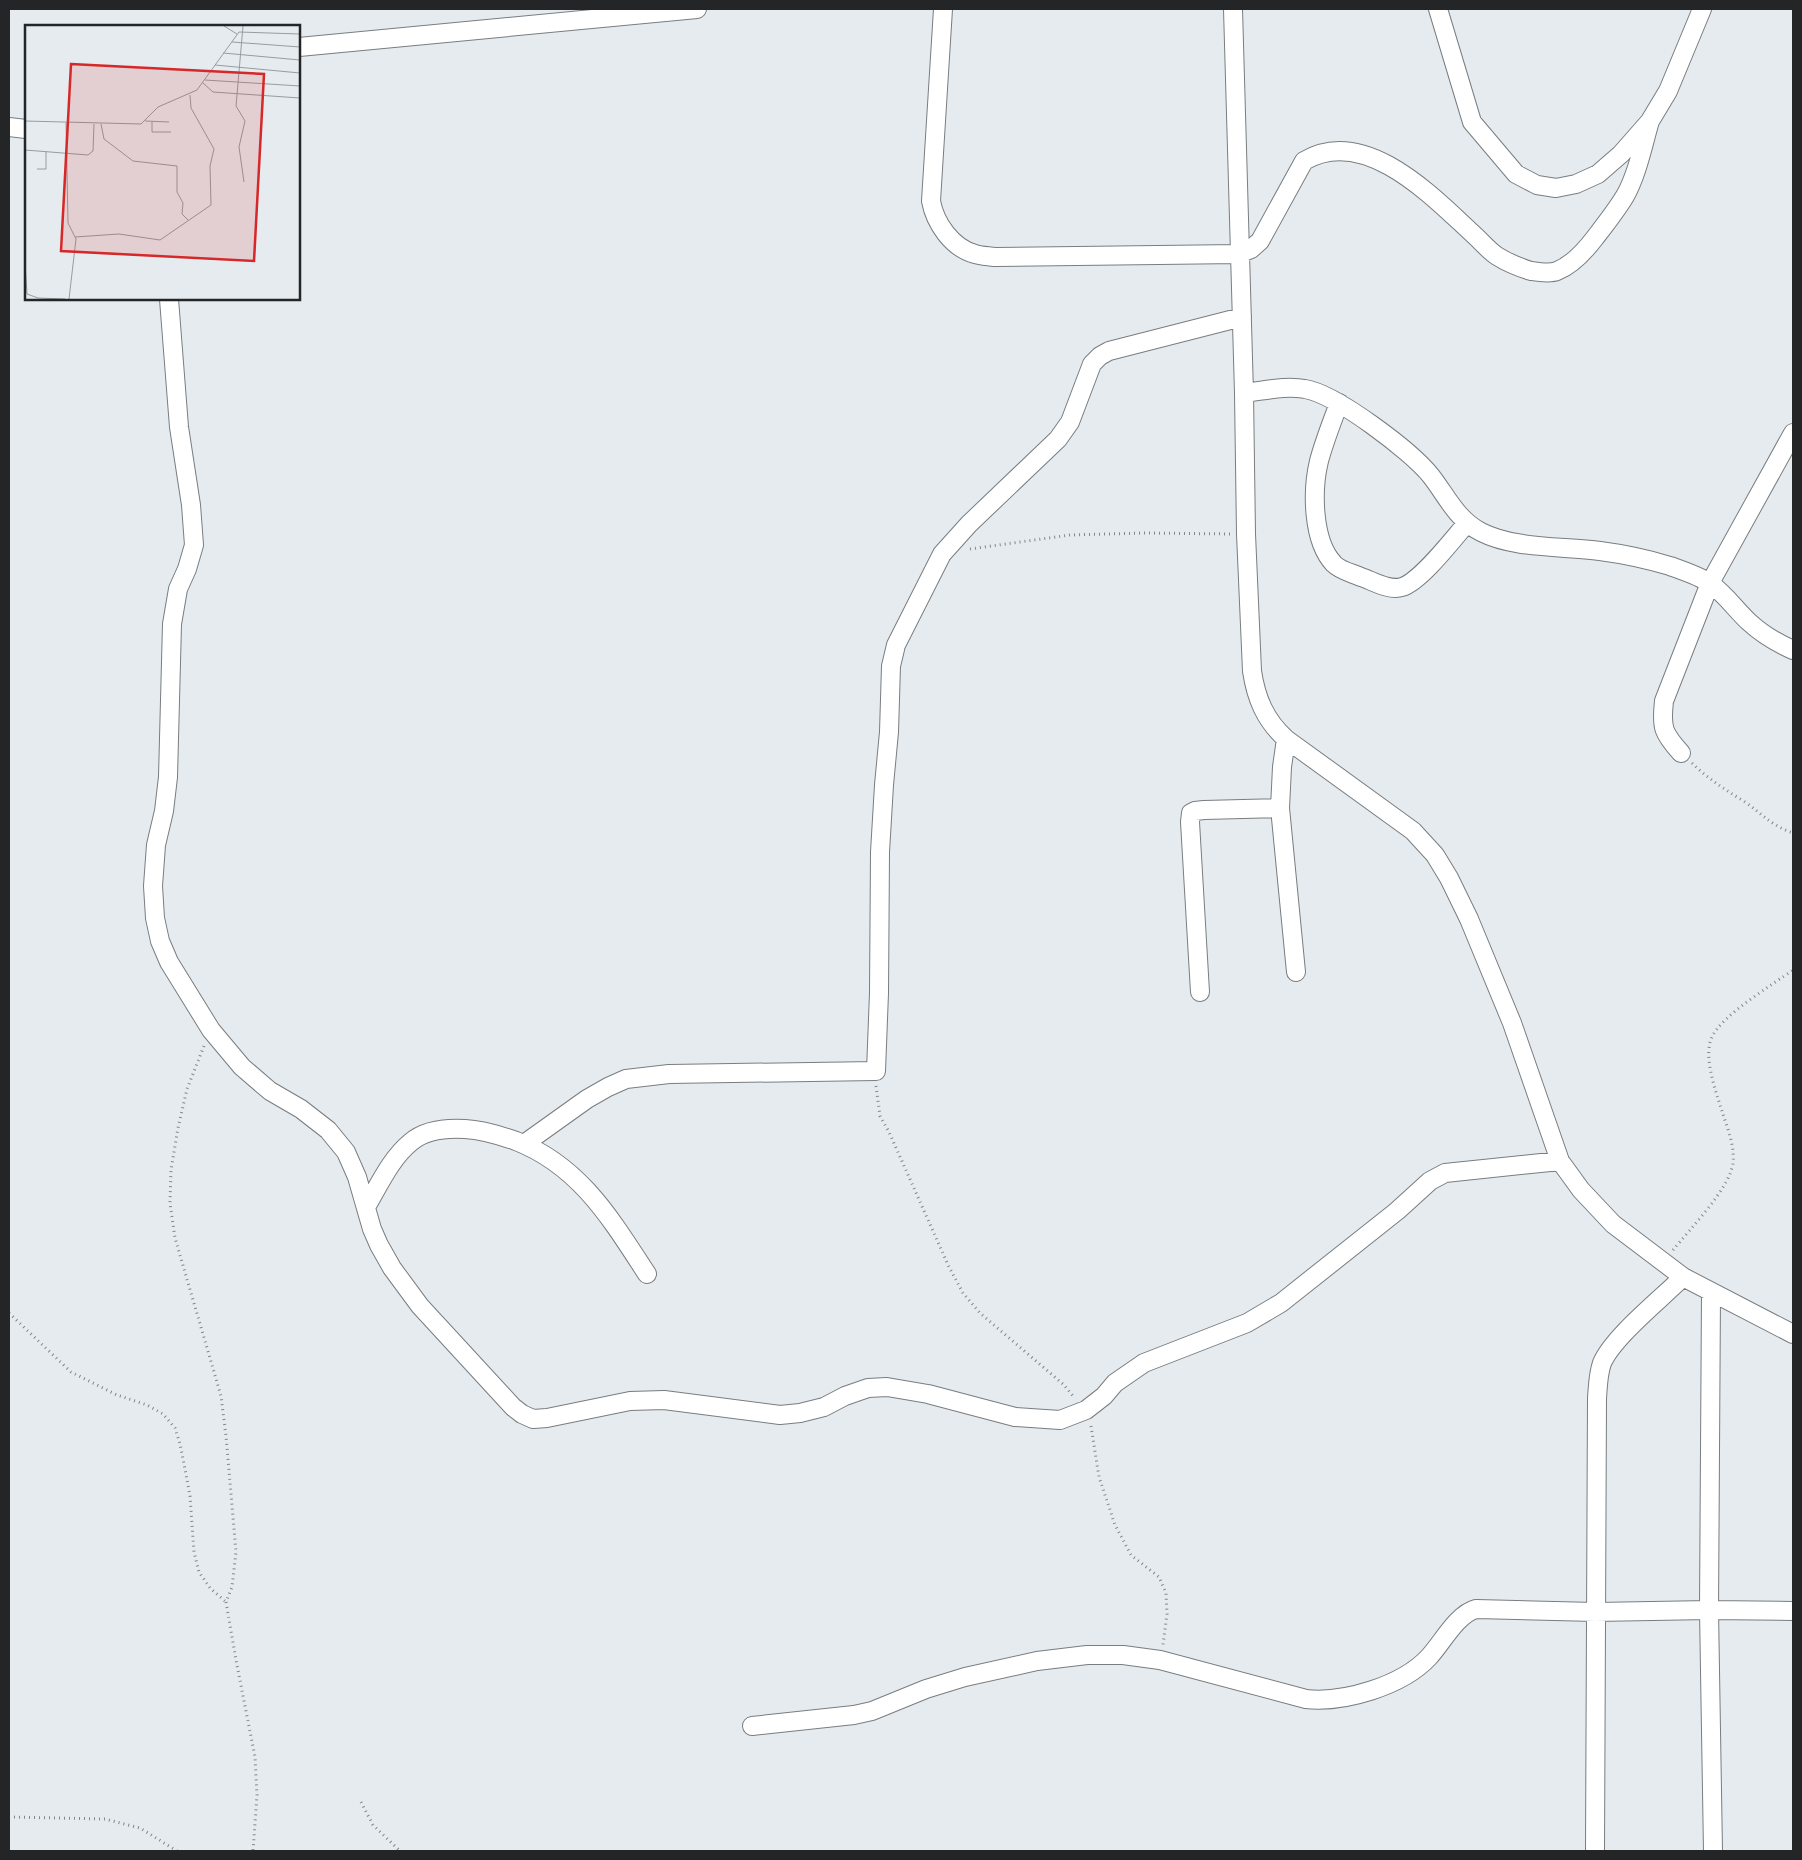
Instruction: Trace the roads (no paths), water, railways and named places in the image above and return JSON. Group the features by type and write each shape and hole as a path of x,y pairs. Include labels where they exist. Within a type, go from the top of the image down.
{"street":[{"path":"300,47 697,9"},
{"path":"943,9 931,201 934,215 944,232 960,247 974,254 995,257 1239,254 1251,249 1260,242 1304,161 1316,154 1328,151 1353,153 1377,159 1405,176 1430,195 1495,255 1514,266 1538,272 1556,272 1582,254 1626,195 1650,121"},
{"path":"1233,9 1246,534 1252,671 1255,690 1267,718 1276,730 1413,832 1434,856 1449,878 1469,919 1512,1023 1560,1161 1581,1190 1613,1224 1683,1277 1793,1334"},
{"path":"1438,9 1472,122 1516,174 1537,185 1556,188 1576,184 1598,174 1621,154 1650,121 1668,91 1702,9"},
{"path":"9,127 25,129"},
{"path":"169,300 180,427 194,545 193,555 178,589 173,617 168,776 164,811 156,845 153,886 155,918 160,941 169,962 211,1030 242,1067 270,1091 301,1109 328,1130 346,1152 357,1177 372,1229 392,1268 420,1306 513,1407 522,1414 533,1419 547,1418 630,1401 664,1400 780,1415 800,1413 824,1407 844,1396 868,1388 887,1387 928,1394 1015,1417 1060,1420 1086,1410 1104,1396 1115,1383 1144,1363 1247,1323 1281,1303 1397,1211 1436,1177 1445,1173 1560,1161"},
{"path":"524,1144 587,1099 626,1079 669,1074 876,1071 879,993 880,852 889,732 891,666 896,645 942,554 969,524 1058,439 1070,422 1082,393 1088,371 1100,356 1109,351 1242,317"},
{"path":"1244,393 1284,388 1304,388 1315,392 1338,403 1400,446 1419,462 1467,523 1480,532 1496,538 1521,543 1601,551 1637,557 1671,567 1710,583 1766,636 1793,650"},
{"path":"1338,403 1319,462 1316,488 1317,529 1323,547 1341,570 1392,588 1402,587 1422,573 1467,523"},
{"path":"1681,753 1667,737 1662,720 1664,701 1710,583 1793,433"},
{"path":"1286,739 1282,767 1280,808 1296,972"},
{"path":"1200,992 1190,822 1192,813 1204,810 1280,808"},
{"path":"366,1207 400,1152 413,1140 431,1132 455,1128 483,1130 524,1144 552,1159 571,1174 591,1194 614,1224 647,1274"},
{"path":"1595,1851 1597,1398 1600,1370 1602,1363 1620,1337 1683,1277"},
{"path":"1711,1293 1709,1610 1713,1851"},
{"path":"752,1726 854,1715 872,1711 926,1689 965,1677 1037,1661 1087,1655 1124,1654 1160,1660 1306,1699 1323,1701 1339,1699 1401,1679 1419,1668 1461,1618 1472,1610 1595,1612 1793,1611"}]}
